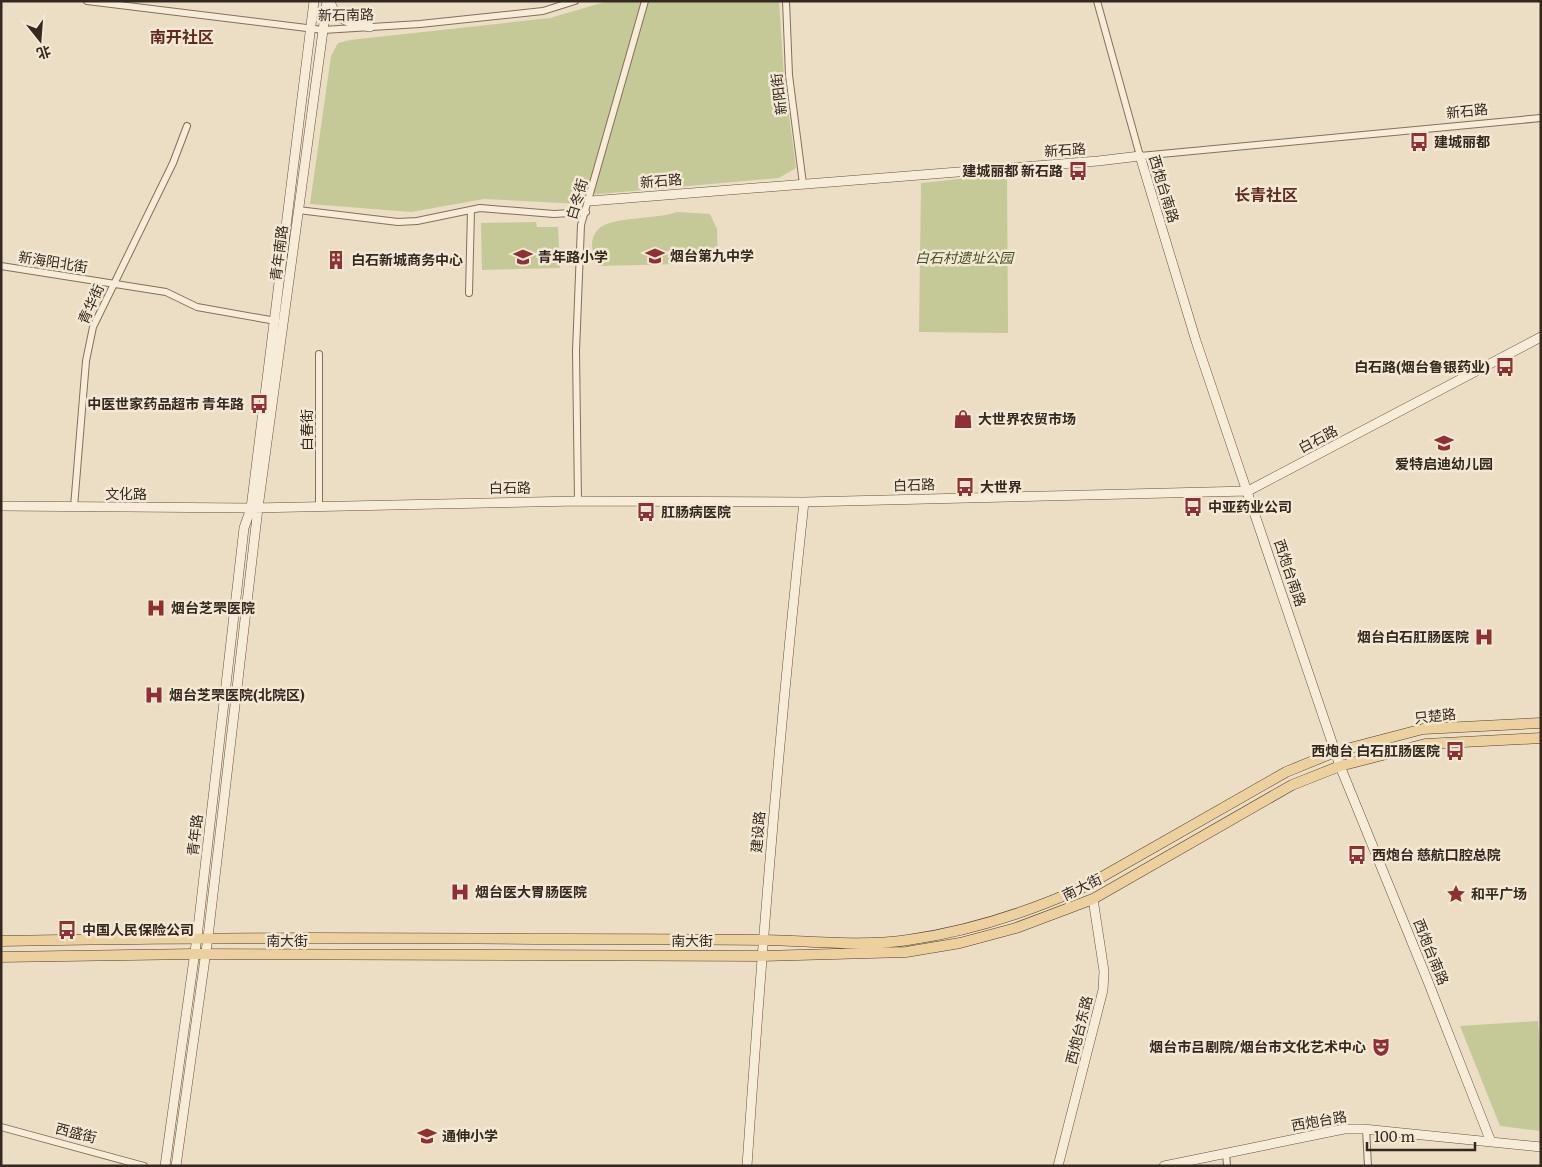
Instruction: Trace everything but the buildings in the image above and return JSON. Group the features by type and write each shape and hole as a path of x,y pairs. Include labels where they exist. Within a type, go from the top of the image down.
{"main road":[{"name":"只楚路","path":"1335,752 1423,729 1541,723"},
{"name":"只楚路","path":"1340,766 1425,744 1541,738"},
{"name":"南大街","path":"1,941 208,937 763,940 865,944 906,940 958,931 1012,916 1086,886 1286,772 1335,752"},
{"name":"南大街","path":"1,957 194,954 762,956 906,952 960,943 1016,928 1092,899 1292,785 1340,766"}],"street":[{"name":"新石南路","path":"87,1 147,5 323,30 429,23 575,1"},
{"name":"青年南路","path":"254,508 314,1"},
{"name":"青年南路","path":"254,508 323,30 329,1"},
{"path":"329,1 334,12 339,17 370,27"},
{"name":"白冬街","path":"578,500 576,350 581,225 590,201 645,1"},
{"name":"新阳街","path":"786,1 789,75 804,184"},
{"name":"西炮台南路","path":"1097,1 1140,156 1196,341 1335,752 1491,1142"},
{"name":"新石路","path":"590,201 1098,161 1541,118"},
{"name":"青华街","path":"74,508 86,361 93,327 173,163 187,126"},
{"path":"298,210 398,222 417,221 480,208 554,214 586,212"},
{"path":"469,293 471,210"},
{"name":"新海阳北街","path":"1,266 166,292 196,307 276,321"},
{"name":"白石路","path":"254,508 578,500 804,502 1248,492 1541,337"},
{"name":"白春街","path":"319,354 319,506"},
{"name":"建设路","path":"747,1166 763,940 789,634 804,502"},
{"name":"文化路","path":"1,506 254,508"},
{"name":"青年路","path":"165,1166 197,937 244,528 254,508"},
{"name":"青年路","path":"176,1166 206,954 254,508"},
{"name":"西炮台东路","path":"1058,1166 1103,990 1104,970 1092,899"},
{"name":"西盛街","path":"1,1127 144,1166"},
{"name":"西炮台路","path":"1164,1166 1344,1129 1366,1129 1541,1147"},
{"path":"1366,1129 1368,1166"},
{"path":"1226,1153 1227,1166"}],"green space":[{"path":"608,1 779,1 784,77 796,168 779,178 588,195 580,204 484,199 411,212 310,204 331,56 338,43 350,40 550,18"},
{"name":"白石村遗址公园","path":"1007,174 1008,333 919,332 921,183"},
{"path":"677,212 710,214 717,229 718,263 598,266 595,261 592,243 597,230 601,227 616,221"},
{"path":"536,222 537,227 558,227 560,268 482,270 481,223"},
{"path":"1538,1021 1541,1062 1541,1131 1500,1126 1460,1026"}],"place":[{"name":"建城丽都","path":"1419,142"},
{"name":"建城丽都 新石路","path":"1078,171"},
{"name":"烟台第九中学","path":"655,256"},
{"name":"青年路小学","path":"523,257"},
{"name":"白石新城商务中心","path":"336,260"},
{"name":"白石路(烟台鲁银药业)","path":"1505,367"},
{"name":"中医世家药品超市 青年路","path":"259,404"},
{"name":"大世界农贸市场","path":"963,419"},
{"name":"爱特启迪幼儿园","path":"1444,443"},
{"name":"大世界","path":"965,487"},
{"name":"中亚药业公司","path":"1193,507"},
{"name":"肛肠病医院","path":"646,512"},
{"name":"烟台芝罘医院","path":"156,608"},
{"name":"烟台白石肛肠医院","path":"1484,637"},
{"name":"烟台芝罘医院(北院区)","path":"154,695"},
{"name":"西炮台 白石肛肠医院","path":"1455,751"},
{"name":"西炮台 慈航口腔总院","path":"1357,855"},
{"name":"烟台医大胃肠医院","path":"460,892"},
{"name":"和平广场","path":"1456,894"},
{"name":"中国人民保险公司","path":"67,930"},
{"name":"烟台市吕剧院/烟台市文化艺术中心","path":"1381,1047"},
{"name":"通伸小学","path":"427,1136"}],"district":[{"name":"南开社区","path":"182,37"},
{"name":"长青社区","path":"1266,195"}]}
